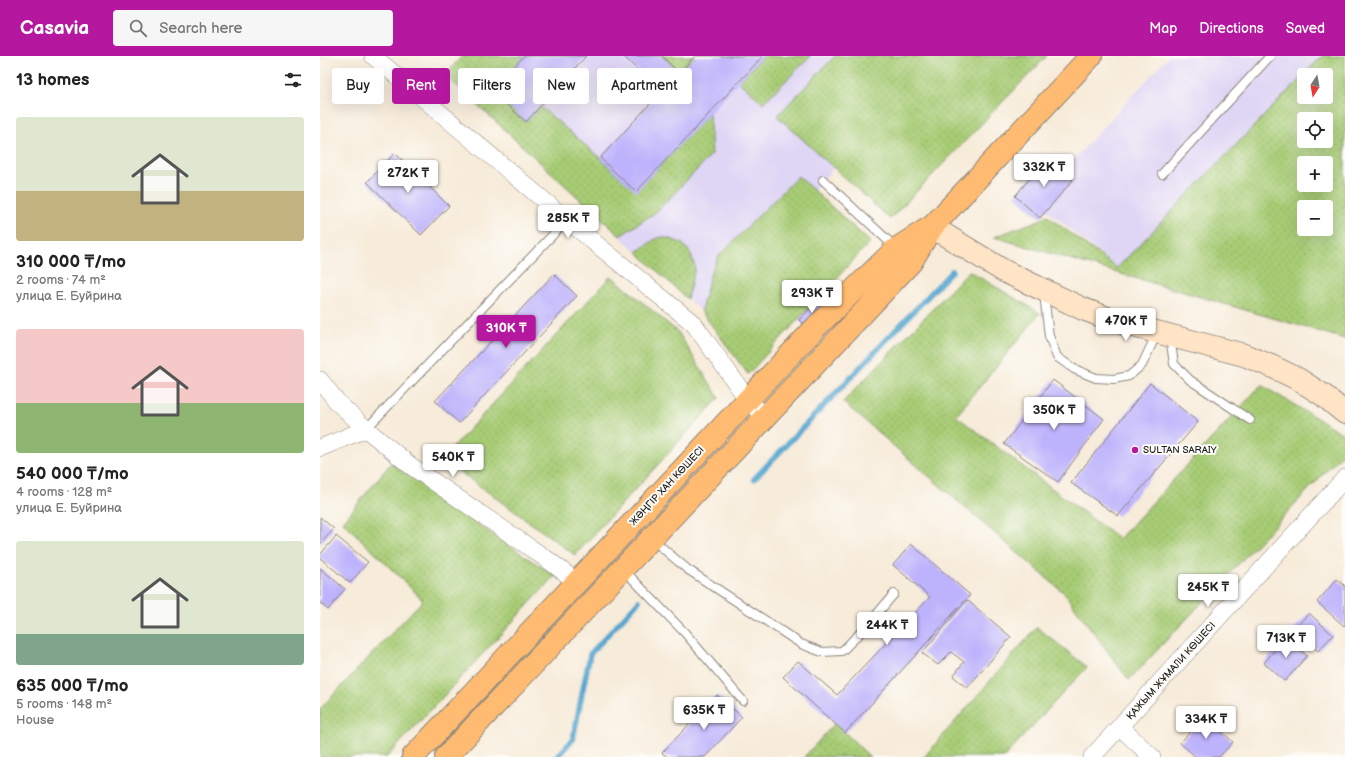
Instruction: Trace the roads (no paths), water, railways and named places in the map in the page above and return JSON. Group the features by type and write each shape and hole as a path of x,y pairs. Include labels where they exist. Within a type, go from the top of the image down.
{"main road":[{"name":"ЖӘҢГІР ХАН КӨШЕСІ","path":"446,757 765,417 903,256 932,227 1090,56"},
{"path":"932,227 1004,271 1083,310 1118,322 1244,355 1298,379 1323,395 1345,413"},
{"name":"ЖӘҢГІР ХАН КӨШЕСІ","path":"413,757 818,325 903,256"}],"street":[{"path":"373,56 567,220 694,324 748,400 765,417"},
{"path":"320,380 338,404 411,466 548,560 577,582"},
{"path":"320,448 366,429"},
{"name":"ҚАЖЫМ ЖҰМАЛИ КӨШЕСІ","path":"1092,757 1120,728 1345,478"},
{"path":"1120,728 1152,757"}],"lane":[{"path":"1162,174 1270,56"},
{"path":"823,180 903,256"},
{"path":"366,429 567,220"},
{"path":"1044,291 1049,336 1057,357 1074,369 1096,378 1114,379 1129,376 1142,365 1163,334"},
{"path":"1163,334 1174,364 1190,380 1250,420"},
{"path":"651,539 687,569 801,644 822,652 842,651 894,594"},
{"path":"623,569 685,633 743,701"}],"waterway":[{"path":"754,479 952,271"},
{"path":"557,757 573,739 590,654 639,601"}],"place":[{"name":"SULTAN SARAIY","path":"1135,450"}]}
